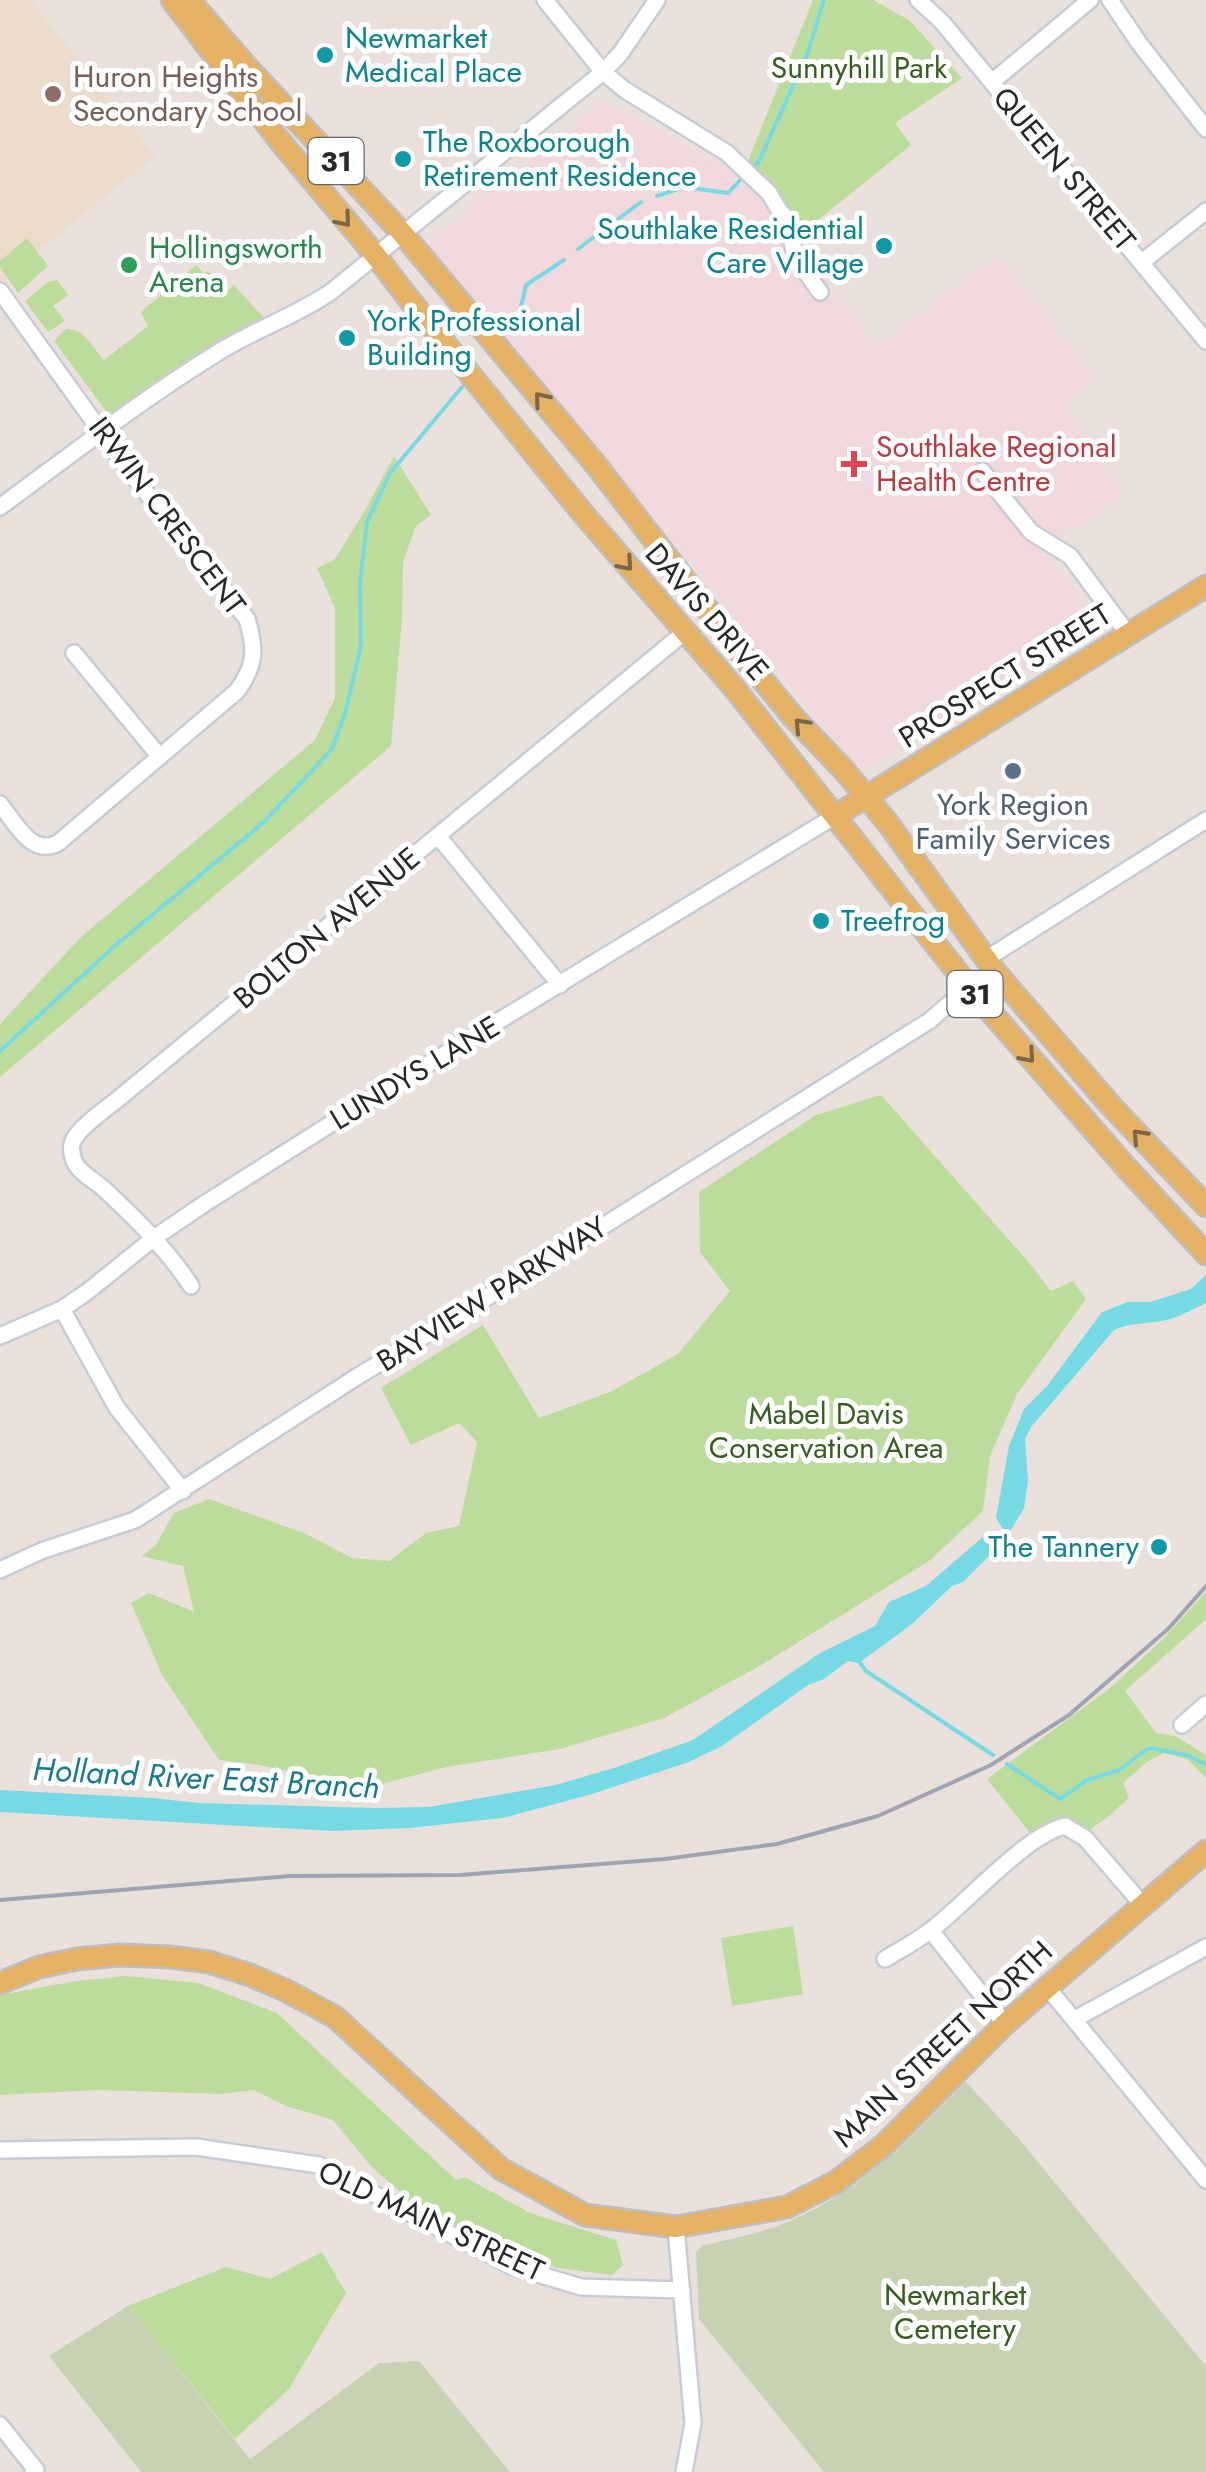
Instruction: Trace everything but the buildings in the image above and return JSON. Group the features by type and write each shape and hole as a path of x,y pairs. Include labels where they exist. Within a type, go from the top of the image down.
{"main road":[{"name":"DAVIS DRIVE","path":"172,0 278,140 586,516 735,689 969,986 1206,1254"},
{"name":"DAVIS DRIVE","path":"189,0 403,234 596,465 752,667 866,797 986,959 1112,1107 1206,1206"},
{"name":"PROSPECT STREET","path":"835,816 1206,586"},
{"name":"MAIN STREET NORTH","path":"0,1982 38,1967 120,1955 209,1962 250,1975 334,2017 501,2170 585,2215 676,2227 787,2207 836,2182 884,2145 1004,2024 1206,1851"}],"street":[{"path":"544,0 603,72 625,90 727,153 755,178 791,223 795,257 820,292"},
{"path":"0,508 222,350 308,308 376,256 603,72 620,54 656,0"},
{"name":"QUEEN STREET","path":"918,0 942,22 1206,341"},
{"path":"992,82 1090,0"},
{"path":"1110,0 1206,129"},
{"path":"1142,262 1206,211"},
{"name":"IRWIN CRESCENT","path":"0,291 130,472 247,619 254,642 250,672 237,691 52,846 34,844 0,804"},
{"path":"982,471 1031,532 1070,556 1128,634"},
{"name":"BOLTON AVENUE","path":"154,1238 78,1168 73,1140 82,1129 685,632"},
{"path":"74,653 160,756"},
{"name":"LUNDYS LANE","path":"0,1336 62,1309 204,1204 835,816"},
{"path":"986,959 1206,820"},
{"path":"438,836 560,985"},
{"name":"BAYVIEW PARKWAY","path":"0,1570 135,1520 355,1378 930,1021 969,986"},
{"path":"154,1238 192,1286"},
{"path":"62,1309 117,1408 182,1491"},
{"path":"1182,1724 1206,1704"},
{"path":"885,1960 931,1930 1054,1828 1065,1826 1084,1838 1142,1904"},
{"path":"931,1930 1004,2024"},
{"path":"1075,2019 1206,1947"},
{"path":"1047,1987 1206,2180"},
{"name":"OLD MAIN STREET","path":"0,2150 196,2146 319,2165 511,2266 581,2288 682,2290"},
{"path":"676,2227 693,2423 684,2472"},
{"path":"0,2425 36,2470 33,2472"}],"shaded area":[{"name":"Huron Heights Secondary School","path":"0,0 30,0 155,156 0,282"},
{"name":"Southlake Regional Health Centre","path":"603,101 730,170 777,219 877,348 998,257 1094,377 1062,406 1121,495 1042,552 1079,592 1096,625 861,771 427,245"}],"green space":[{"name":"Sunnyhill Park","path":"813,0 873,0 909,20 962,78 895,123 911,145 807,229 748,161"},
{"path":"27,238 48,266 18,293 0,261"},
{"path":"196,265 204,273 208,271 227,291 234,285 265,319 226,337 112,419 54,341 66,329 72,330 83,335 104,360 148,326 141,312"},
{"path":"57,280 68,295 53,306 65,321 48,332 25,301 48,282"},
{"path":"394,456 431,515 416,526 403,562 391,746 0,1077 0,1024 81,937 315,740 335,698 335,608 317,568 335,559"},
{"name":"Mabel Davis Conservation Area","path":"881,1095 1051,1291 1073,1281 1086,1299 1017,1394 990,1456 983,1511 929,1561 763,1664 664,1718 560,1749 446,1767 363,1789 260,1765 219,1760 162,1675 131,1603 149,1593 194,1612 183,1566 141,1556 156,1545 174,1513 209,1499 304,1533 352,1558 389,1561 426,1533 459,1526 477,1442 459,1423 411,1445 381,1388 483,1325 539,1418 610,1392 678,1354 730,1291 700,1252 699,1192 816,1115"},
{"path":"1206,1592 1206,1619 1125,1691 1156,1733 1175,1736 1206,1755 1206,1778 1187,1759 1164,1753 1123,1783 1129,1798 1088,1831 1059,1822 1031,1834 987,1779 1109,1689"},
{"path":"793,1926 803,1994 732,2006 721,1938"},
{"path":"125,1976 198,1983 277,2013 456,2180 465,2177 530,2213 616,2240 623,2265 612,2275 557,2268 426,2215 371,2166 333,2120 286,2106 254,2090 220,2094 99,2090 0,2095 0,1995"},
{"name":"Newmarket Cemetery","path":"965,2081 1019,2139 1206,2366 1206,2472 824,2472 699,2319 696,2252 702,2246 777,2226 832,2199 879,2165"},
{"path":"322,2252 346,2293 289,2389 235,2439 128,2306 226,2267 270,2279"},
{"path":"128,2306 250,2459 379,2363 419,2361 510,2472 141,2472 49,2356"}],"water":[{"path":"1206,1275 1206,1303 1174,1318 1114,1330 1031,1427 1025,1439 1028,1481 1024,1508 1005,1540 963,1582 952,1586 912,1624 859,1663 848,1661 722,1746 689,1762 502,1818 409,1828 332,1831 0,1812 0,1790 198,1803 429,1807 556,1785 693,1740 820,1653 875,1626 889,1602 926,1586 985,1535 990,1541 1003,1529 996,1518 1009,1446 1024,1409 1047,1386 1102,1312 1128,1302 1150,1302 1191,1289"}],"waterway":[{"path":"755,165 807,55 824,0"},
{"path":"657,196 684,187 728,193 741,179"},
{"path":"578,249 641,202"},
{"path":"515,332 526,285 564,260"},
{"path":"0,1051 117,944 264,822 332,749 346,710 361,645 360,582 367,522 390,473 462,387"},
{"path":"858,1660 866,1671 993,1755"},
{"path":"1007,1764 1060,1799 1087,1780 1119,1770 1149,1748 1187,1755 1206,1765"}],"railway":[{"path":"0,1900 290,1876 460,1875 665,1859 777,1844 878,1816 991,1765 1069,1715 1169,1628 1206,1586"}],"place":[{"name":"Newmarket Medical Place","path":"325,55"},
{"name":"Huron Heights Secondary School","path":"53,94"},
{"name":"The Roxborough Retirement Residence","path":"403,159"},
{"name":"Southlake Residential Care Village","path":"884,246"},
{"name":"Hollingsworth Arena","path":"129,265"},
{"name":"York Professional Building","path":"347,338"},
{"name":"Southlake Regional Health Centre","path":"854,464"},
{"name":"York Region Family Services","path":"1013,771"},
{"name":"Treefrog","path":"821,921"},
{"name":"The Tannery","path":"1159,1547"}],"water label":[{"name":"Holland River East Branch","path":"206,1778"}]}
